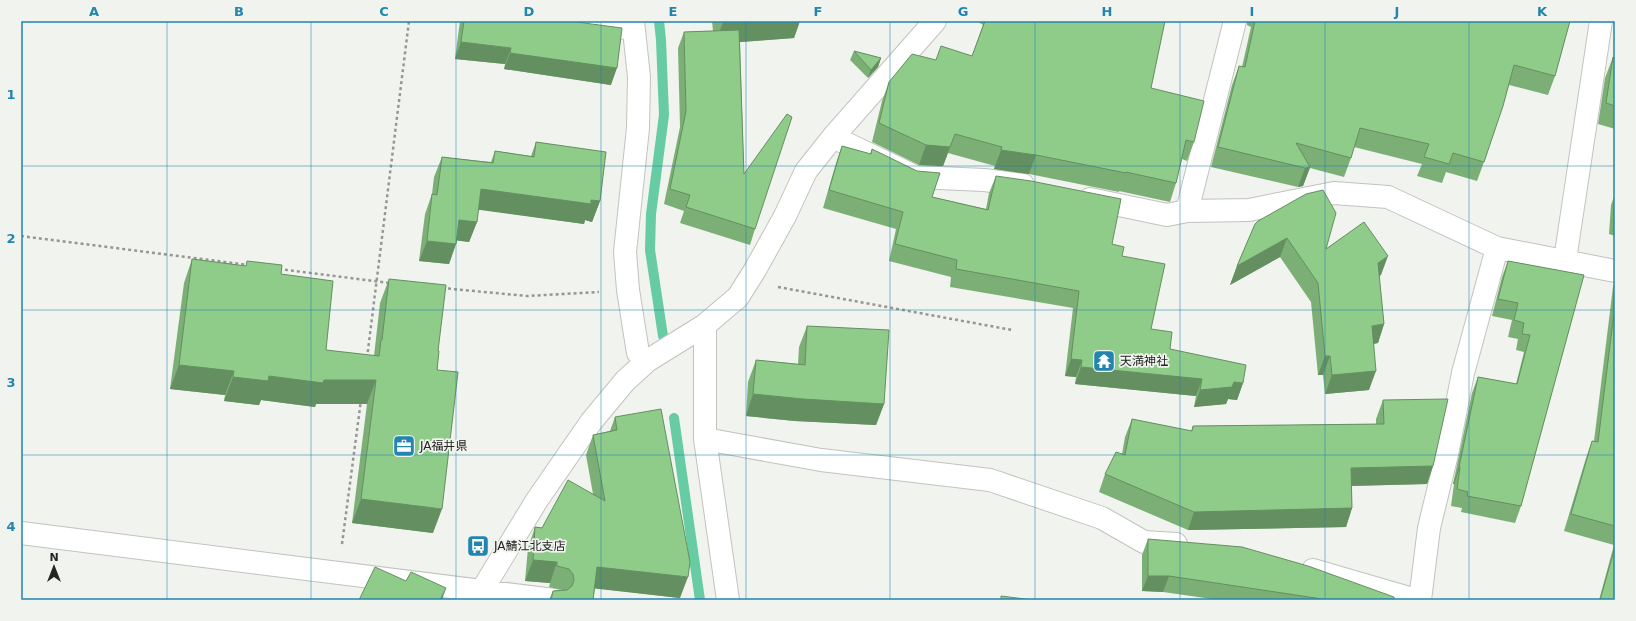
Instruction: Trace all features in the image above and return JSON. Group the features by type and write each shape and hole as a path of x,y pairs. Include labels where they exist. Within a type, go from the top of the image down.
{"street":[{"path":"575,21 634,25 639,77 638,128 625,252 628,290 638,353 647,361"},
{"path":"478,595 537,500 591,422 625,381 647,361 705,325 738,297 785,216 806,171 935,21"},
{"path":"1187,211 1235,21"},
{"path":"1565,260 1600,21"},
{"path":"834,137 916,177 984,180 1042,189"},
{"path":"1074,196 1167,215 1187,211 1249,210 1334,193 1388,197 1497,248 1615,270"},
{"path":"1420,600 1429,528 1447,454 1463,373 1497,248"},
{"path":"705,325 705,440 728,600"},
{"path":"705,440 821,460 990,480 1102,518 1144,542 1196,546"},
{"path":"21,533 338,572 478,595 554,600"},
{"path":"1294,564 1416,600"}],"path":[{"path":"366,360 409,21"},
{"path":"21,236 250,266"},
{"path":"274,269 393,283"},
{"path":"748,282 1012,330"},
{"path":"440,288 527,296 628,290"},
{"path":"338,572 361,399"}],"building":[{"path":"464,21 569,21 622,28 617,68 510,53 511,48 461,42"},
{"path":"985,21 1165,21 1151,88 1204,101 1194,142 1186,140 1176,183 1036,155 1001,150 1002,147 955,134 950,147 926,145 879,123 889,82 912,54 936,60 941,46 972,56"},
{"path":"1255,21 1570,21 1555,76 1514,65 1503,106 1484,162 1453,153 1449,164 1424,157 1429,144 1360,128 1351,158 1296,143 1310,167 1305,168 1218,147 1239,66 1245,67"},
{"path":"739,30 744,174 787,114 792,117 755,229 686,207 690,195 670,189 686,111 684,32"},
{"path":"854,51 881,58 871,70"},
{"path":"1613,57 1615,58 1615,106 1606,103"},
{"path":"536,142 606,152 600,201 591,200 591,204 481,189 477,222 459,220 456,244 427,241 432,194 437,195 442,157 493,163 495,151 534,157"},
{"path":"842,146 871,154 872,149 917,171 940,173 932,197 988,210 996,176 1031,181 1121,199 1112,244 1124,247 1122,256 1165,264 1151,329 1172,332 1170,349 1246,365 1243,383 1234,382 1232,387 1200,390 1202,379 1081,367 1082,360 1071,359 1079,291 956,269 957,260 895,244 903,212 829,190"},
{"path":"1323,190 1336,213 1326,249 1364,222 1388,256 1378,263 1384,324 1372,326 1376,371 1332,375 1330,356 1325,356 1318,283 1287,238 1237,266 1255,224 1258,221 1306,194"},
{"path":"192,259 246,266 247,261 282,265 281,274 333,281 326,350 379,356 389,279 446,285 437,370 458,372 442,509 361,499 376,380 324,380 323,383 269,376 268,381 233,377 234,371 179,365"},
{"path":"1508,261 1584,275 1521,506 1467,496 1468,492 1457,489 1459,467 1478,377 1517,384 1530,335 1522,334 1524,323 1514,320 1518,303 1498,299"},
{"path":"1615,305 1615,526 1571,514 1592,441 1598,442"},
{"path":"807,326 889,330 884,404 753,394 756,360 805,365"},
{"path":"1448,399 1433,466 1351,468 1352,508 1194,512 1105,474 1116,452 1125,455 1132,419 1192,431 1193,426 1384,424 1383,400"},
{"path":"661,409 690,562 688,577 597,567 593,600 551,600 553,591 567,590 572,586 574,580 573,574 569,569 557,566 557,562 533,560 535,527 542,528 568,480 605,501 593,435 617,430 615,417"},
{"path":"1148,539 1242,547 1308,566 1394,597 1394,600 1329,600 1169,576 1148,576"},
{"path":"1615,547 1615,600 1600,600"},
{"path":"375,567 406,581 411,572 446,588 440,600 359,600"},
{"path":"1001,596 1033,600 1001,600"}],"waterway":[{"path":"659,21 664,115 651,214 650,250 663,336"},
{"path":"674,418 700,600"}],"place":[{"name":"天満神社","path":"1104,361"},
{"name":"JA福井県","path":"404,446"},
{"name":"JA鯖江北支店","path":"478,546"}]}
